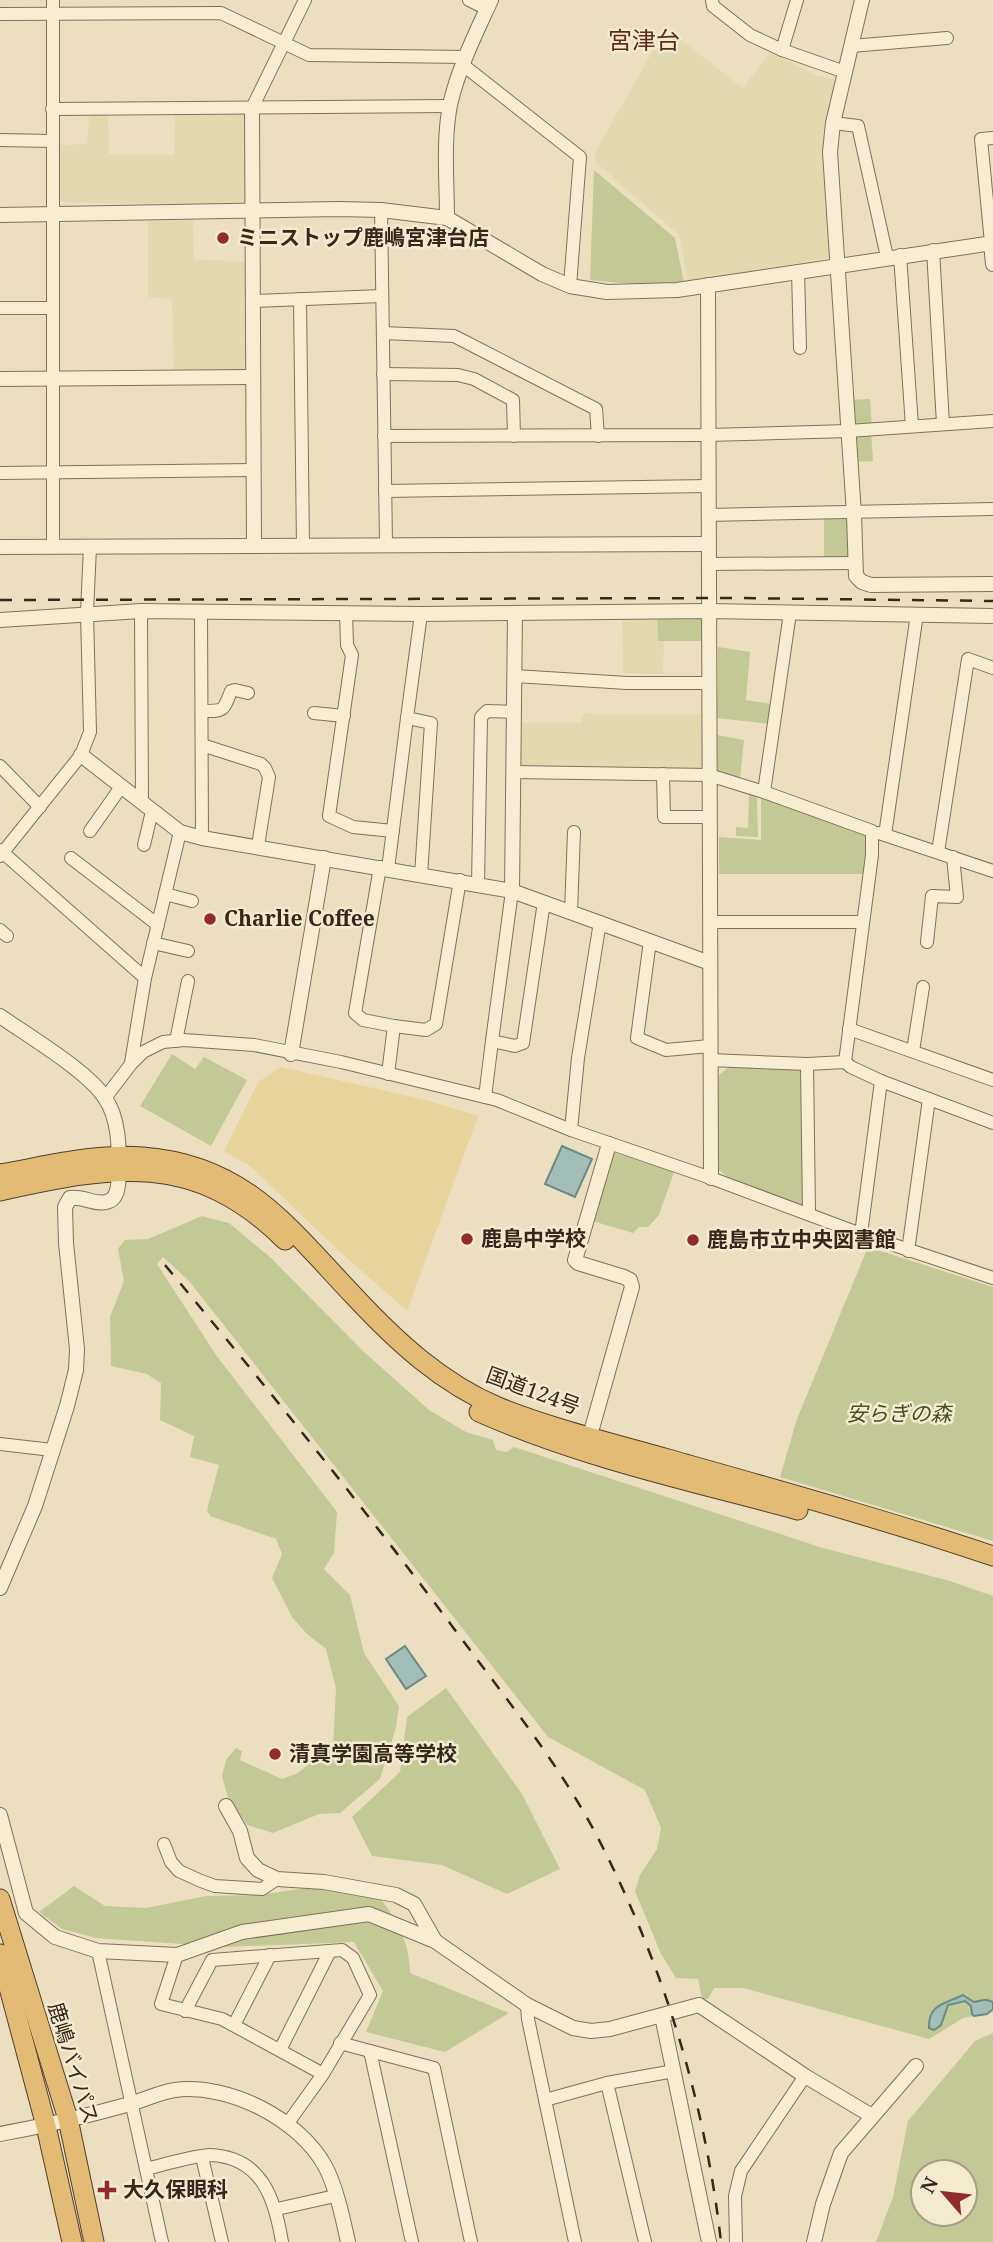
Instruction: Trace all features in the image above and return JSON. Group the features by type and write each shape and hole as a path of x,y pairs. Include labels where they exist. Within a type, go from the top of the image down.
{"highway":[{"name":"国道124号","path":"0,1174 72,1161 119,1163 201,1184 245,1206 296,1251 391,1353 436,1388 478,1412 519,1430 587,1443 993,1556"},
{"name":"国道124号","path":"0,1191 83,1175 119,1163"},
{"name":"国道124号","path":"587,1443 993,1569"},
{"name":"鹿嶋バイパス","path":"0,1899 68,2119 94,2242"},
{"name":"鹿嶋バイパス","path":"0,1954 46,2126 72,2242"}],"street":[{"path":"53,0 53,547"},
{"path":"254,546 252,108 305,0"},
{"path":"447,218 446,144 450,106 464,61 489,5 469,0"},
{"path":"712,0 713,6 750,35 782,50 845,72"},
{"path":"782,50 797,0"},
{"path":"862,0 833,123 830,152 856,576 862,582 871,584 993,584"},
{"path":"0,14 53,14 153,6 221,13 309,55 464,61 580,157 570,286"},
{"path":"851,46 947,38"},
{"path":"52,109 450,106"},
{"path":"833,123 858,126 893,256 912,426"},
{"path":"993,138 981,139 993,264"},
{"path":"0,140 52,141"},
{"path":"381,210 386,543"},
{"path":"0,215 381,210 447,218 542,274 570,286 635,293 677,290 992,243"},
{"path":"933,250 943,424"},
{"path":"798,271 800,348"},
{"path":"708,285 711,1178"},
{"path":"253,301 382,296"},
{"path":"300,299 303,546"},
{"path":"0,308 52,308"},
{"path":"383,333 453,336 596,409 598,436"},
{"path":"383,374 458,375 474,379 513,401 514,436"},
{"path":"0,379 253,377"},
{"path":"384,436 708,435 848,431 993,421"},
{"path":"0,473 253,470"},
{"path":"385,491 708,486"},
{"path":"708,515 993,509"},
{"path":"0,547 303,546 386,543 708,544"},
{"path":"90,547 87,613 90,732 80,755 1,853 145,978"},
{"path":"708,564 855,563"},
{"path":"141,611 147,807 144,845"},
{"path":"0,620 141,611 421,614 708,611 993,615"},
{"path":"201,611 202,838"},
{"path":"346,613 348,645 352,655 329,817 353,827 393,831"},
{"path":"485,1097 512,891 515,613"},
{"path":"764,792 790,613"},
{"path":"421,614 393,831 355,1013 363,1020 426,1030 436,1024 460,880"},
{"path":"845,1062 872,855 879,833 917,614"},
{"path":"938,852 968,659 993,668"},
{"path":"514,676 627,683 708,683"},
{"path":"202,711 220,711 225,708 230,691 248,693"},
{"path":"478,884 481,717 486,711 514,712"},
{"path":"314,713 344,716"},
{"path":"407,718 431,723 421,875"},
{"path":"202,745 261,764 265,768 269,777 258,846"},
{"path":"80,755 180,832 512,891 710,963"},
{"path":"0,766 40,807"},
{"path":"513,772 709,775 879,833 992,867"},
{"path":"663,775 664,817 709,817"},
{"path":"90,831 121,787"},
{"path":"131,1064 145,978 180,832"},
{"path":"571,912 574,832"},
{"path":"927,942 932,896 957,897 953,857"},
{"path":"71,858 158,925"},
{"path":"292,1054 324,858"},
{"path":"165,894 192,901"},
{"path":"492,1041 515,1046 523,1043 544,902"},
{"path":"571,1130 578,1058 600,922"},
{"path":"710,922 862,922"},
{"path":"650,941 637,1038 666,1050 807,1064 845,1062 881,1081 993,1123"},
{"path":"153,943 188,951"},
{"path":"176,1041 188,981"},
{"path":"913,1051 923,987"},
{"path":"0,1016 90,1080 105,1098 114,1117 119,1163 118,1186 112,1199 107,1202 92,1202 83,1196 70,1198 65,1207 77,1349 76,1370 35,1506 0,1588"},
{"path":"388,1074 394,1026"},
{"path":"849,1029 993,1080"},
{"path":"105,1098 131,1064 157,1045 176,1041 254,1045 485,1097 908,1251 993,1278"},
{"path":"807,1064 809,1213"},
{"path":"861,1234 881,1081"},
{"path":"908,1251 929,1098"},
{"path":"587,1443 632,1287 630,1280 624,1277 575,1260 609,1144"},
{"path":"0,1444 52,1450"},
{"path":"226,1806 240,1831 247,1858 258,1870 277,1879 324,1882 396,1895 414,1904 435,1941"},
{"path":"0,1815 26,1913 55,1937 98,1951 177,1955 242,1932 369,1914 435,1941 527,2005 573,2028 591,2031 662,2017 699,2005 805,2076 872,2116"},
{"path":"164,1844 171,1862 179,1871 215,1886 262,1889 277,1879"},
{"path":"185,2011 212,1960 342,1950 353,1958 370,1996 323,2074 288,2123"},
{"path":"98,1951 162,2242"},
{"path":"280,2050 330,1951"},
{"path":"177,1955 161,2004 222,2019 323,2074"},
{"path":"234,2025 270,1955"},
{"path":"527,2005 527,2019 575,2242"},
{"path":"662,2017 709,2242"},
{"path":"341,2043 434,2068 471,2242"},
{"path":"370,2051 412,2242"},
{"path":"814,2242 841,2153 916,2066"},
{"path":"545,2100 607,2083 674,2071"},
{"path":"736,2242 735,2196 741,2171 805,2076"},
{"path":"607,2083 645,2242"},
{"path":"0,2134 46,2126 175,2090 229,2095 268,2111 288,2123 312,2147 326,2167 348,2242"},
{"path":"146,2169 209,2155 239,2162 260,2176 277,2209 282,2242"},
{"path":"202,2157 222,2242"},
{"path":"277,2209 335,2196"}],"shaded area":[{"path":"666,28 743,88 770,52 818,76 838,80 825,129 829,258 688,282 679,235 595,162 595,152"},
{"path":"245,113 247,205 58,202 59,145 87,144 89,116 108,115 109,154 174,155 175,114"},
{"path":"193,220 194,259 246,262 247,372 174,372 172,299 148,297 148,221"},
{"path":"657,616 658,640 664,641 663,674 623,673 622,617"},
{"path":"584,713 704,714 705,763 700,768 518,769 519,723 581,723"}],"green space":[{"path":"594,170 675,238 684,283 642,285 590,280"},
{"path":"870,399 872,427 850,429 848,400"},
{"path":"871,431 873,461 852,462 849,432"},
{"path":"853,515 853,562 824,562 824,516"},
{"path":"702,615 705,619 705,641 658,641 657,616"},
{"path":"718,647 750,652 746,700 772,704 770,724 717,718"},
{"path":"717,735 744,740 740,779 714,773"},
{"path":"749,793 757,797 758,837 736,836 736,827 748,828"},
{"path":"761,797 867,836 865,874 719,874 719,837 761,840"},
{"path":"172,1054 195,1069 204,1057 247,1080 211,1146 140,1106"},
{"path":"804,1067 805,1209 729,1178 719,1170 716,1121 719,1075 728,1068"},
{"path":"609,1151 674,1172 659,1215 648,1227 639,1227 633,1233 589,1220"},
{"path":"202,1216 229,1223 271,1258 363,1351 429,1410 466,1432 493,1440 496,1450 507,1452 514,1447 823,1548 950,1581 993,1596 993,2012 963,2018 929,2039 743,1988 714,1988 708,1999 702,1999 698,1979 676,1978 661,1954 635,1891 640,1875 657,1849 661,1828 645,1790 548,1737 189,1281 163,1257 157,1264 216,1355 337,1512 334,1553 324,1569 350,1595 364,1653 399,1706 396,1727 380,1779 340,1813 319,1814 273,1833 247,1825 228,1798 222,1776 226,1760 236,1748 242,1751 240,1760 282,1779 296,1774 333,1747 336,1688 326,1649 292,1617 272,1578 282,1554 276,1539 210,1516 207,1510 219,1465 190,1457 194,1436 160,1420 161,1383 147,1374 111,1366 110,1317 124,1281 118,1249 125,1240 148,1239"},
{"name":"安らぎの森","path":"868,1247 993,1287 993,1541 780,1477 797,1419"},
{"path":"446,1688 522,1794 560,1869 507,1894 442,1865 372,1856 352,1817 400,1772 407,1717"},
{"path":"356,1881 373,1891 393,1917 406,1945 410,1973 509,2013 445,2052 366,2032 383,1991 354,1942 225,1947 96,1938 62,1929 39,1912 74,1886 105,1906 146,1908 206,1896 258,1895"},
{"path":"993,2033 993,2242 876,2242 893,2197 908,2121 975,2041"}],"sand":[{"path":"281,1067 430,1101 478,1116 407,1311 250,1166 224,1151 258,1082"}],"water":[{"path":"562,1146 592,1159 575,1197 545,1184"},
{"path":"405,1646 426,1676 406,1689 386,1659"},
{"path":"963,1995 974,2002 993,2002 993,2009 987,2014 974,2016 971,2006 965,2001 948,2005 941,2025 934,2030 929,2028 929,2020 935,2009"}],"railway":[{"path":"0,600 734,598 993,601"},
{"path":"165,1265 423,1587 532,1733 583,1811 642,1934 678,2034 704,2137 721,2242"}],"place":[{"name":"ミニストップ鹿嶋宮津台店","path":"223,238"},
{"name":"Charlie Coffee","path":"210,919"},
{"name":"鹿島中学校","path":"467,1239"},
{"name":"鹿島市立中央図書館","path":"693,1240"},
{"name":"清真学園高等学校","path":"275,1754"},
{"name":"大久保眼科","path":"107,2190"}],"district":[{"name":"宮津台","path":"644,41"}]}
